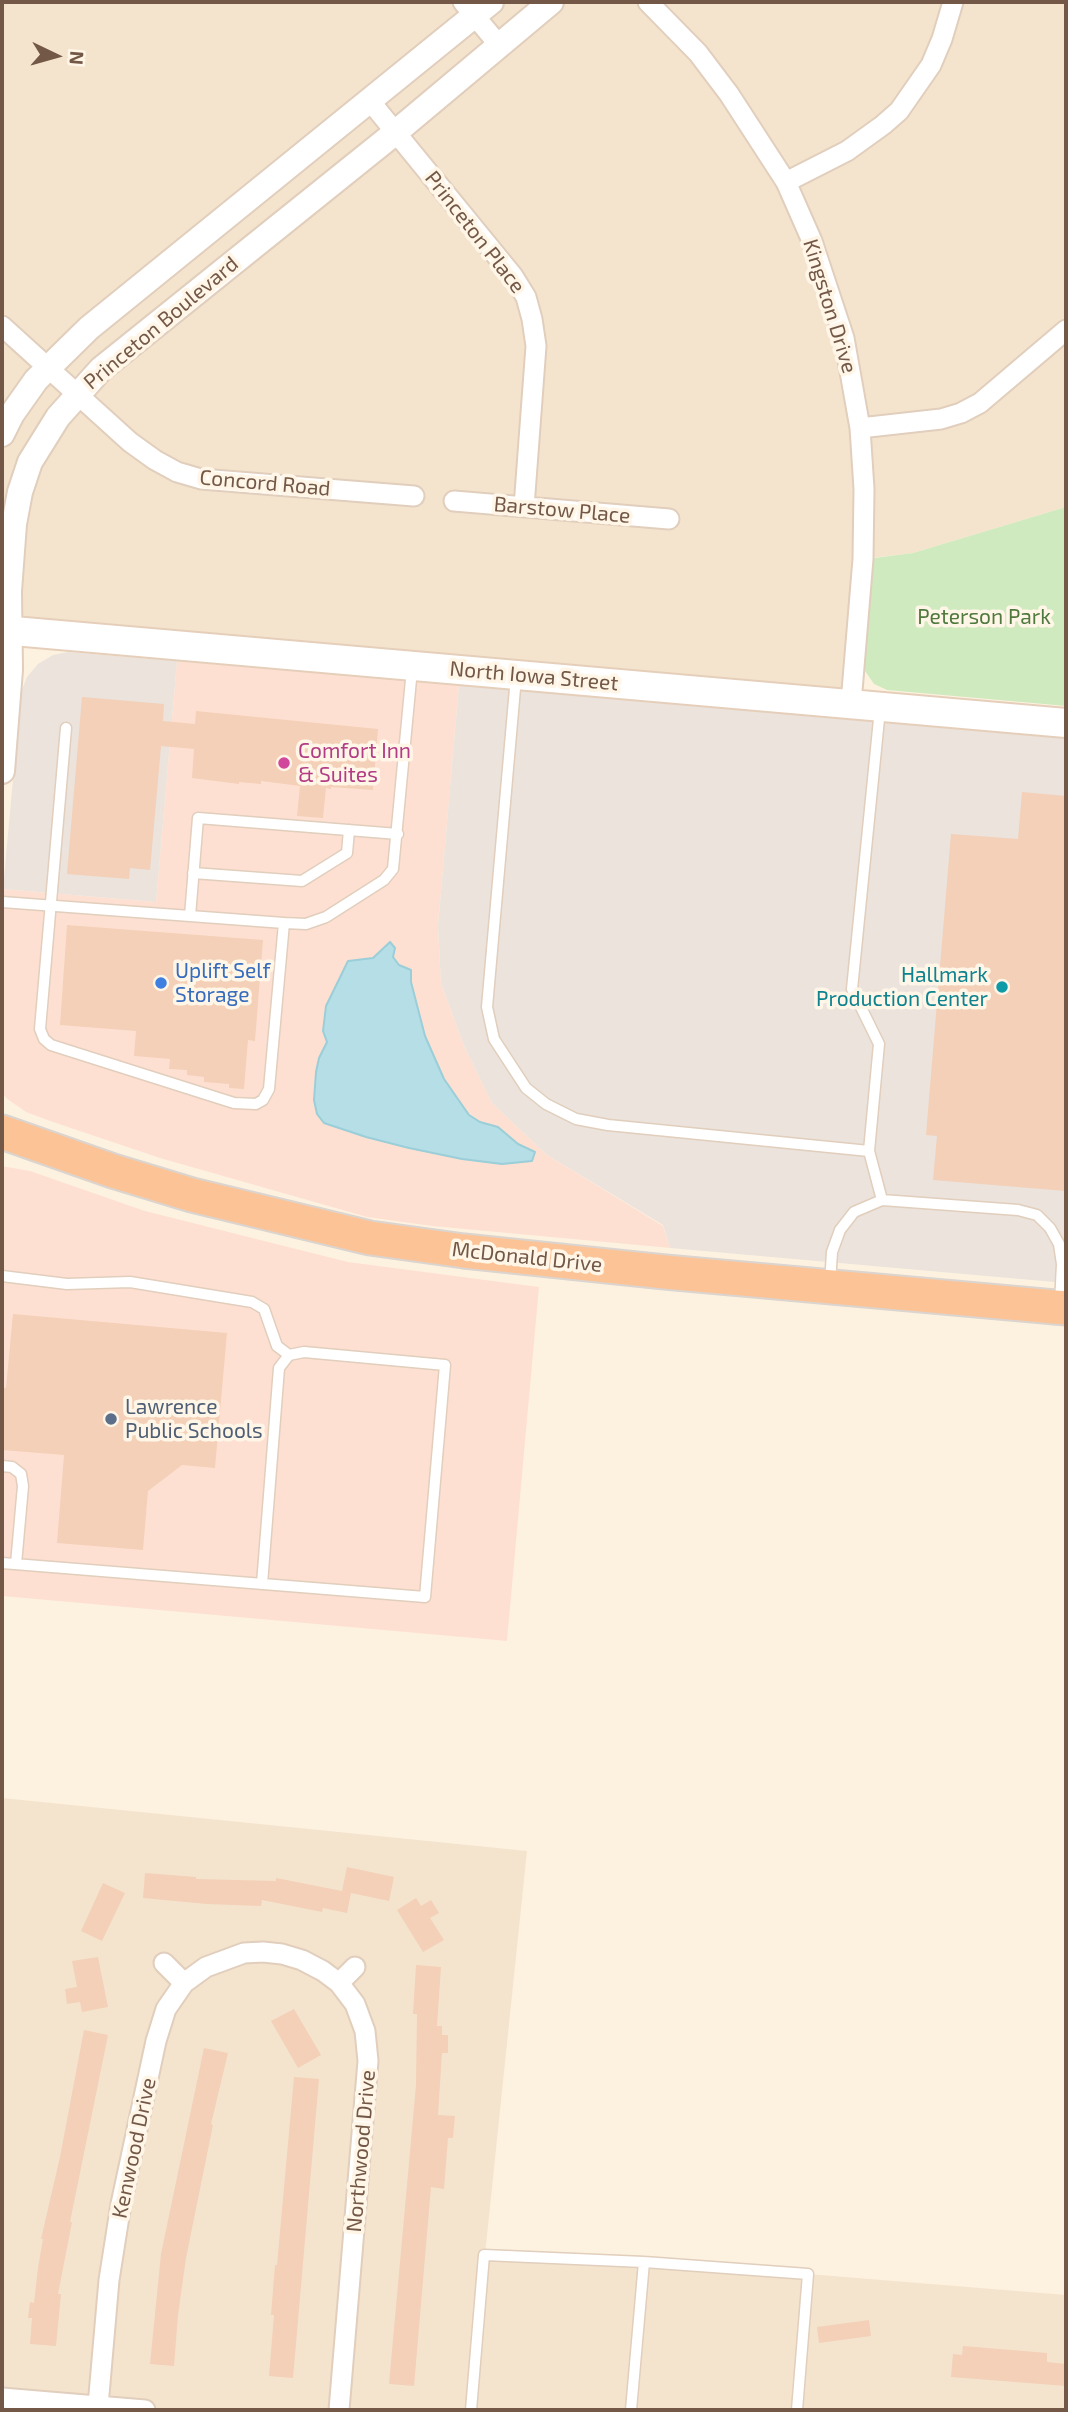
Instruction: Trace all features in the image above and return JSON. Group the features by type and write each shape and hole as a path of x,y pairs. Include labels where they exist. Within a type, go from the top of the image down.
{"highway":[{"name":"McDonald Drive","path":"2,1132 192,1195 370,1238 518,1257 1063,1308"}],"main road":[{"name":"North Iowa Street","path":"6,631 1066,723"}],"street":[{"name":"Princeton Boulevard","path":"2,771 10,670 6,631 14,524 20,492 30,462 43,439 78,393 101,369 396,132 551,2"},
{"name":"Kingston Drive","path":"648,2 698,54 729,94 786,182 812,241 844,338 860,428 864,489 863,559 851,703"},
{"path":"786,182 847,151 899,111 930,65 942,39 953,2"},
{"name":"Princeton Boulevard","path":"2,434 12,414 48,367 89,328 370,101 476,6"},
{"path":"476,6 499,45"},
{"name":"Princeton Place","path":"370,101 513,276 526,297 536,346 524,507"},
{"name":"Concord Road","path":"2,326 130,442 177,472 201,478 414,496"},
{"path":"860,428 942,419 961,413 980,403 1066,330"},
{"name":"Barstow Place","path":"454,501 669,519"},
{"name":"Northwood Drive","path":"263,1952 302,1960 323,1970 340,1983 355,2004 365,2031 368,2061 339,2410"},
{"name":"Kenwood Drive","path":"98,2406 109,2280 121,2204 156,2041 166,2009 184,1983 206,1967 244,1953 263,1952"},
{"path":"164,1963 184,1983"},
{"path":"340,1983 355,1967"},
{"path":"2,2398 145,2410"}],"lane":[{"path":"2,902 284,923 318,922 384,880 393,869 412,665"},
{"path":"516,674 487,1007 494,1040 526,1088 546,1104 576,1119 608,1125 869,1151"},
{"path":"880,705 852,989 879,1044 869,1151 882,1200"},
{"path":"66,728 40,1029 44,1039 51,1045 234,1103 256,1104 263,1100 269,1089 284,923"},
{"path":"190,916 198,818 398,834"},
{"path":"193,873 302,881 347,853 349,830"},
{"path":"829,1287 832,1252 840,1230 854,1212 882,1200 1018,1210 1037,1215 1050,1228 1059,1244 1063,1308"},
{"path":"2,1276 67,1284 130,1282 252,1302 264,1309 277,1346 289,1355 304,1353 445,1365 425,1597 2,1563"},
{"path":"262,1584 279,1368 289,1355"},
{"path":"2,1466 12,1467 21,1474 23,1486 16,1564"},
{"path":"471,2410 484,2255 644,2262 808,2274 797,2410"},
{"path":"631,2410 644,2262"}],"shaded area":[{"path":"2,2 1066,2 1066,507 913,553 863,559 851,703 2,630"},
{"path":"68,652 177,661 156,902 3,889 21,692 27,677 38,664 53,655"},
{"path":"177,661 459,685 438,926 441,983 464,1046 492,1103 547,1155 663,1226 670,1248 432,1226 367,1217 160,1158 26,1112 6,1098 2,1093 3,889 156,902"},
{"path":"459,685 1066,736 1066,1283 670,1248 663,1225 547,1155 492,1103 464,1046 441,983 438,926"},
{"path":"2,1166 30,1171 145,1211 348,1262 539,1287 507,1641 2,1596"},
{"path":"2,1798 527,1851 485,2255 808,2274 1066,2295 1066,2410 2,2410"}],"green space":[{"name":"Peterson Park","path":"1066,507 1066,706 887,690 874,684 865,671 865,660 874,558 913,553"}],"water":[{"path":"390,942 395,948 393,957 399,965 411,970 411,982 425,1036 444,1079 469,1115 480,1122 498,1127 518,1144 535,1152 532,1161 502,1164 409,1148 324,1123 317,1114 314,1100 316,1072 327,1042 323,1031 326,1006 348,961 373,958"}],"building":[{"path":"82,697 164,704 163,721 195,724 196,711 378,729 373,790 326,788 323,818 297,816 300,786 261,781 261,784 239,784 192,778 194,749 161,746 150,870 130,868 129,879 67,874"},
{"name":"Hallmark Production Center","path":"1022,792 1066,796 1066,1191 933,1180 937,1136 926,1135 951,834 1018,839"},
{"name":"Uplift Self Storage","path":"67,925 263,940 255,1041 248,1040 244,1089 229,1088 229,1084 204,1082 204,1077 187,1075 187,1070 169,1069 170,1059 134,1056 136,1031 60,1025"},
{"name":"Lawrence Public Schools","path":"13,1314 227,1333 215,1468 182,1465 148,1491 143,1550 57,1543 64,1455 2,1450 2,1387 6,1388"},
{"path":"347,1867 394,1877 389,1901 351,1893 347,1913 323,1908 322,1912 262,1900 261,1906 143,1898 145,1873 196,1879 276,1881 276,1878 342,1891"},
{"path":"103,1883 125,1893 102,1941 81,1931"},
{"path":"416,1898 421,1906 431,1900 439,1913 430,1918 444,1940 423,1952 397,1910"},
{"path":"98,1957 108,2007 82,2012 80,2002 67,2004 65,1989 77,1987 72,1961"},
{"path":"416,1965 441,1967 437,2026 442,2026 442,2035 448,2035 448,2053 442,2053 438,2115 455,2116 453,2138 448,2138 444,2189 431,2187 414,2386 389,2384 416,2085 417,2014 413,2014"},
{"path":"294,2009 321,2055 298,2068 271,2021"},
{"path":"84,2030 108,2035 70,2222 58,2294 61,2294 56,2346 30,2344 30,2302 34,2303 41,2239"},
{"path":"204,2048 228,2053 211,2124 213,2125 186,2258 174,2366 150,2364 161,2254"},
{"path":"294,2077 319,2079 293,2378 269,2376 275,2265"},
{"path":"869,2320 871,2336 819,2343 817,2327"},
{"path":"963,2346 1047,2353 1047,2362 1066,2364 1066,2386 951,2377 953,2354 962,2355"}],"place":[{"name":"Comfort Inn & Suites","path":"284,763"},
{"name":"Uplift Self Storage","path":"161,983"},
{"name":"Hallmark Production Center","path":"1002,987"},
{"name":"Lawrence Public Schools","path":"111,1419"}]}
